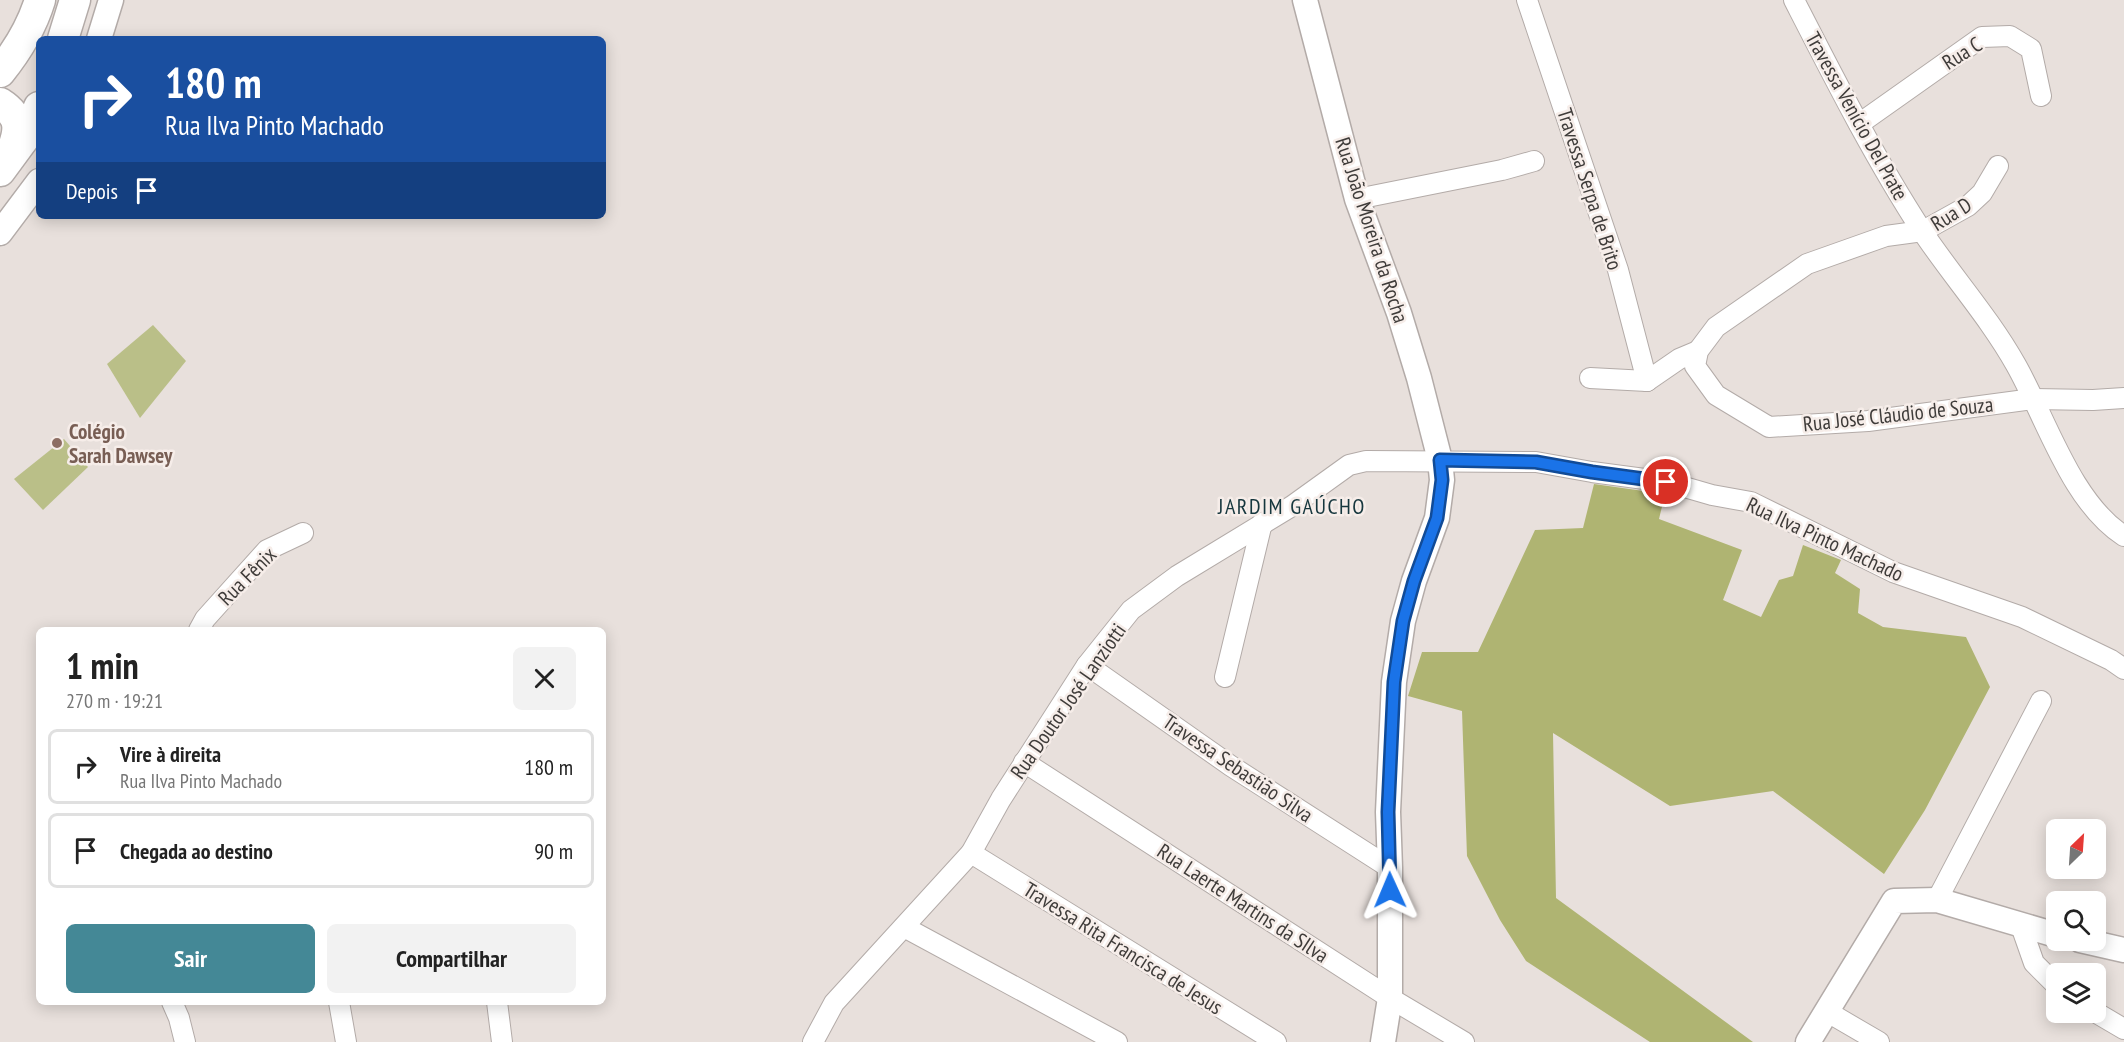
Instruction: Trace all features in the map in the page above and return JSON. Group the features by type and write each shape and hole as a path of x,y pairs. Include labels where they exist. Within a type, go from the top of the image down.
{"main road":[{"path":"0,72 12,57 36,15 40,0"},
{"path":"64,36 75,0"},
{"path":"0,103 12,111 18,126 17,138 4,165"},
{"path":"4,165 28,133 36,114"}],"street":[{"path":"100,36 111,0"},
{"name":"Rua João Moreira da Rocha","path":"1305,0 1357,199 1399,313 1419,378 1440,460 1442,480 1437,518 1414,581 1403,621 1394,682 1388,812 1390,998 1383,1042"},
{"name":"Travessa Serpa de Brito","path":"1527,0 1618,270 1647,381"},
{"name":"Travessa Venício Del Prate","path":"1794,0 1858,124 1923,231"},
{"name":"Rua C","path":"1858,124 1982,37 2010,36 2031,49 2041,96"},
{"path":"1357,199 1503,170 1534,161"},
{"name":"Rua D","path":"1923,231 1968,206 1983,193 1998,166"},
{"path":"0,233 36,185"},
{"path":"1590,378 1647,381 1679,359 1696,358 1716,327 1807,264 1886,236 1923,231 1982,312 2016,365 2071,474 2102,518 2124,536"},
{"name":"Rua José Cláudio de Souza","path":"1696,358 1716,395 1769,427 1868,421 2033,399 2124,398"},
{"name":"Rua Doutor José Lanziotti","path":"813,1042 834,1003 971,853 1024,762 1087,665 1131,610 1177,576 1292,506 1349,465 1366,461 1440,460"},
{"name":"Rua Ilva Pinto Machado","path":"1440,460 1536,462 1666,482 1712,495 1751,502 1893,572 2022,617 2111,660 2124,669"},
{"path":"1225,677 1262,523"},
{"name":"Rua Fênix","path":"201,627 205,619 267,550 303,532"},
{"name":"Travessa Sebastião Silva","path":"1087,665 1231,766 1390,868"},
{"path":"1937,900 2041,701"},
{"name":"Rua Laerte Martins da SIlva","path":"1024,762 1390,998 1464,1042"},
{"name":"Travessa Rita Francisca de Jesus","path":"971,853 1276,1042"},
{"path":"1808,1042 1894,901 1937,900 2046,932"},
{"path":"2021,926 2034,963 2046,975"},
{"path":"904,927 1117,1042"},
{"path":"2106,946 2124,950"},
{"path":"173,1005 185,1042"},
{"path":"340,1005 346,1042"},
{"path":"497,1005 502,1042"},
{"path":"1826,1011 1879,1042"},
{"path":"2106,1018 2124,1029"}],"green space":[{"path":"153,325 186,361 140,418 107,364"},
{"path":"64,439 88,467 43,510 14,479"},
{"path":"1594,484 1665,494 1659,519 1742,550 1723,600 1761,617 1779,580 1793,576 1803,545 1841,560 1835,573 1860,589 1858,613 1883,627 1966,637 1990,687 1925,810 1884,874 1773,791 1670,806 1553,733 1556,898 1753,1042 1650,1042 1526,961 1500,920 1467,856 1462,711 1408,696 1422,652 1478,652 1535,530 1583,528"}],"place":[{"name":"Colégio Sarah Dawsey","path":"57,443"}],"district":[{"name":"JARDIM GAÚCHO","path":"1292,506"}],"route":[{"path":"1390,890 1388,812 1394,682 1403,621 1414,581 1437,518 1441,499 1440,460 1536,462 1666,482"}]}
